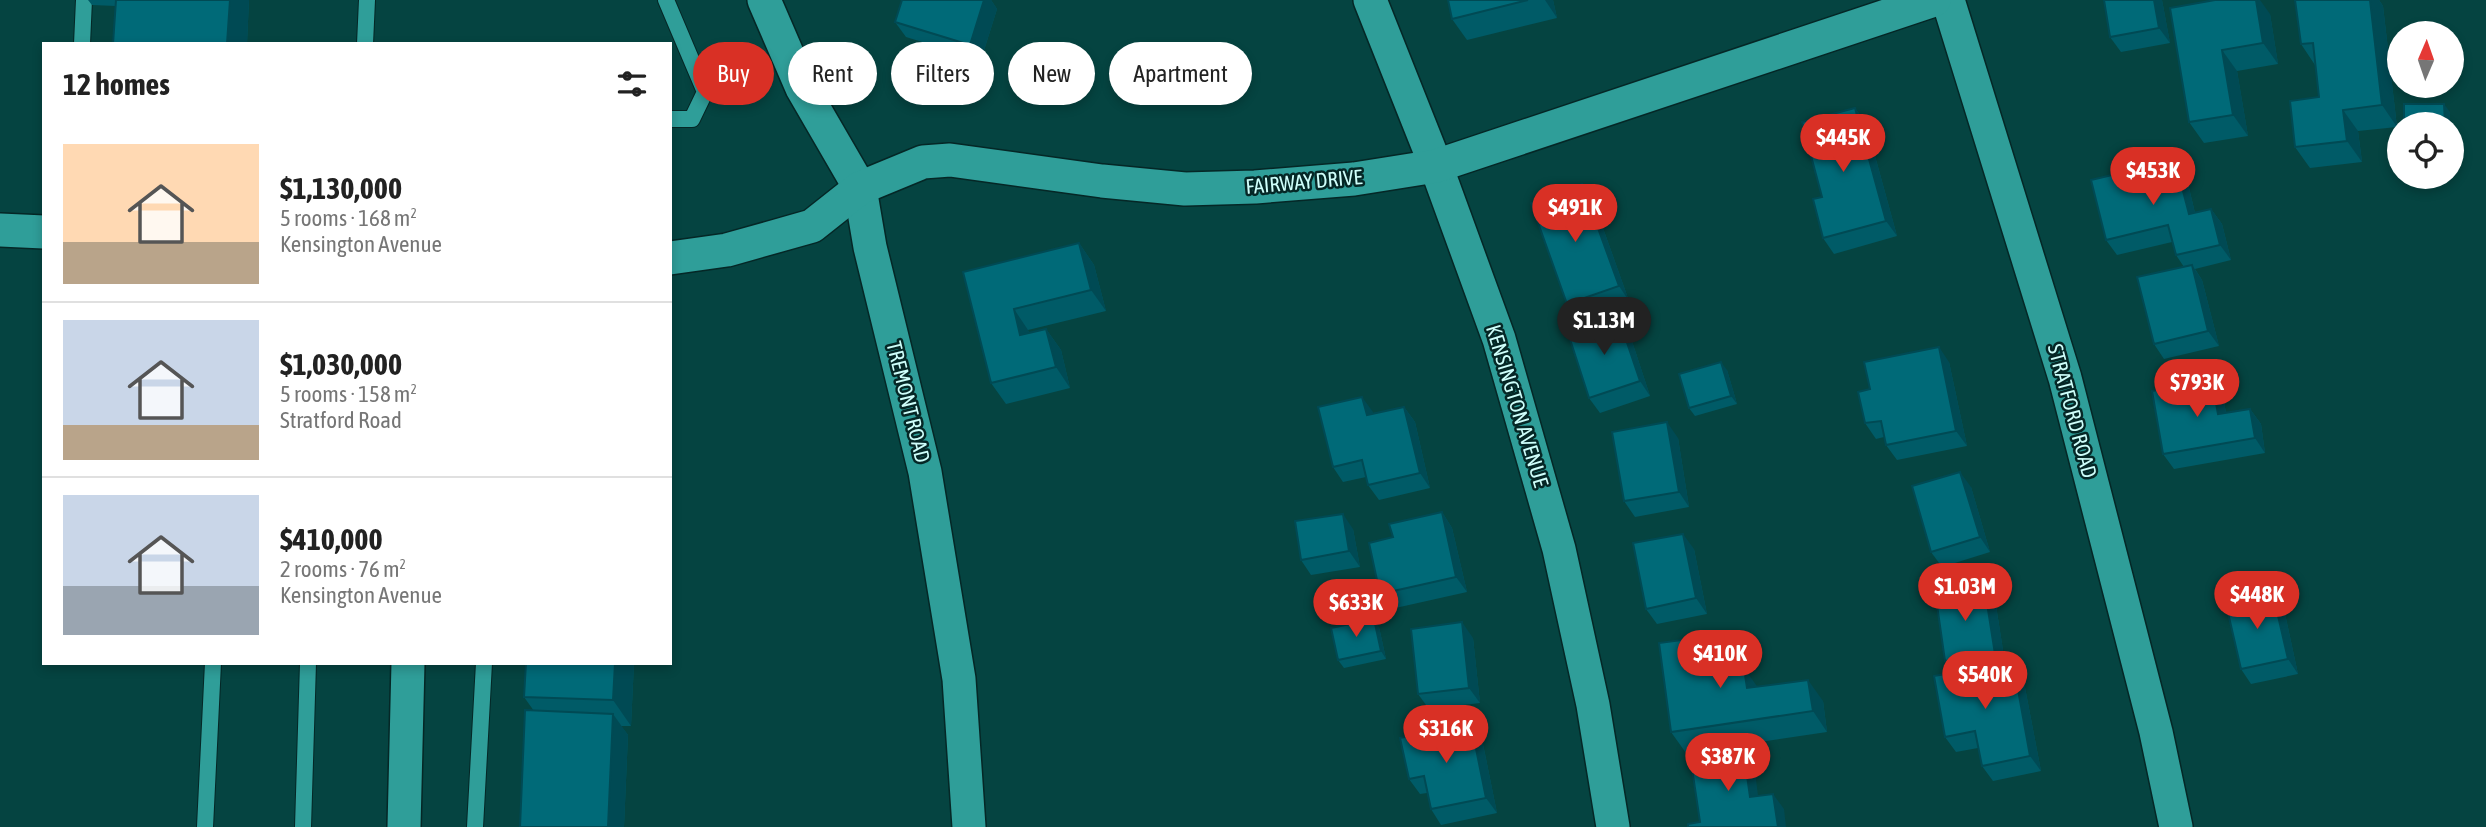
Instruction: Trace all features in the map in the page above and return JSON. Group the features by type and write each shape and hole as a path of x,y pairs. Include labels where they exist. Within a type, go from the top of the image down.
{"street":[{"name":"TREMONT ROAD","path":"764,0 802,88 860,188 870,247 925,472 960,679 969,827"},
{"name":"KENSINGTON AVENUE","path":"1370,0 1436,166 1499,339 1559,550 1593,705 1613,827"},
{"name":"FAIRWAY DRIVE","path":"672,258 727,250 812,226 860,188 923,162 950,160 1102,181 1185,189 1255,187 1354,179 1436,166 1934,0"},
{"name":"STRATFORD ROAD","path":"1948,0 2065,378 2156,732 2176,827"},
{"path":"0,230 42,232"},
{"path":"404,827 408,665"}],"lane":[{"path":"82,42 84,0"},
{"path":"365,42 367,0"},
{"path":"666,0 705,92 692,119 672,119"},
{"path":"205,827 213,665"},
{"path":"303,827 308,665"},
{"path":"475,827 484,665"}],"building":[{"path":"116,0 230,0 227,42 113,42"},
{"path":"902,0 984,0 971,42 960,42 895,22"},
{"path":"1448,0 1528,0 1452,19"},
{"path":"2104,0 2154,0 2159,28 2110,37"},
{"path":"2215,0 2256,0 2263,43 2222,50 2233,115 2189,122 2170,8"},
{"path":"2295,0 2370,0 2382,105 2343,110 2347,141 2295,147 2290,101 2319,97 2313,43 2301,44"},
{"path":"2404,104 2444,104 2444,112 2404,112"},
{"path":"1855,108 1886,221 1823,238 1813,199 1822,197 1802,122"},
{"path":"2175,160 2189,214 2211,209 2220,245 2176,255 2168,225 2106,240 2091,180"},
{"path":"1582,184 1619,286 1567,304 1531,203"},
{"path":"1079,243 1091,290 1014,309 1020,335 1046,329 1056,367 991,383 963,272"},
{"path":"2192,265 2208,331 2154,344 2137,277"},
{"path":"1618,316 1640,381 1589,398 1568,333"},
{"path":"1939,347 1956,431 1886,445 1881,421 1865,423 1858,392 1870,389 1864,362"},
{"path":"1721,362 1731,396 1689,408 1679,374"},
{"path":"2212,381 2218,414 2250,409 2255,438 2163,454 2152,391"},
{"path":"1362,397 1367,415 1404,407 1420,473 1368,485 1362,460 1333,467 1318,407"},
{"path":"1667,422 1679,492 1624,501 1612,432"},
{"path":"1960,472 1980,537 1931,552 1912,486"},
{"path":"1442,512 1456,577 1380,594 1369,543 1393,537 1389,524"},
{"path":"1343,514 1349,551 1301,560 1295,521"},
{"path":"1683,534 1696,598 1646,609 1633,543"},
{"path":"1984,584 1995,654 1945,661 1935,591"},
{"path":"2273,594 2288,659 2241,669 2226,604"},
{"path":"1374,619 1381,651 1338,660 1331,628"},
{"path":"1462,622 1469,688 1418,694 1411,629"},
{"path":"1712,636 1717,672 1744,668 1747,688 1808,680 1813,711 1671,732 1659,643"},
{"path":"2013,662 2030,756 1982,766 1975,731 1945,737 1934,676"},
{"path":"526,665 615,665 613,700 524,697"},
{"path":"525,710 613,714 608,827 520,827"},
{"path":"1471,724 1486,798 1431,809 1424,776 1409,779 1400,738"},
{"path":"1743,747 1750,797 1773,794 1778,827 1688,827 1688,824 1700,822 1690,755"}]}
